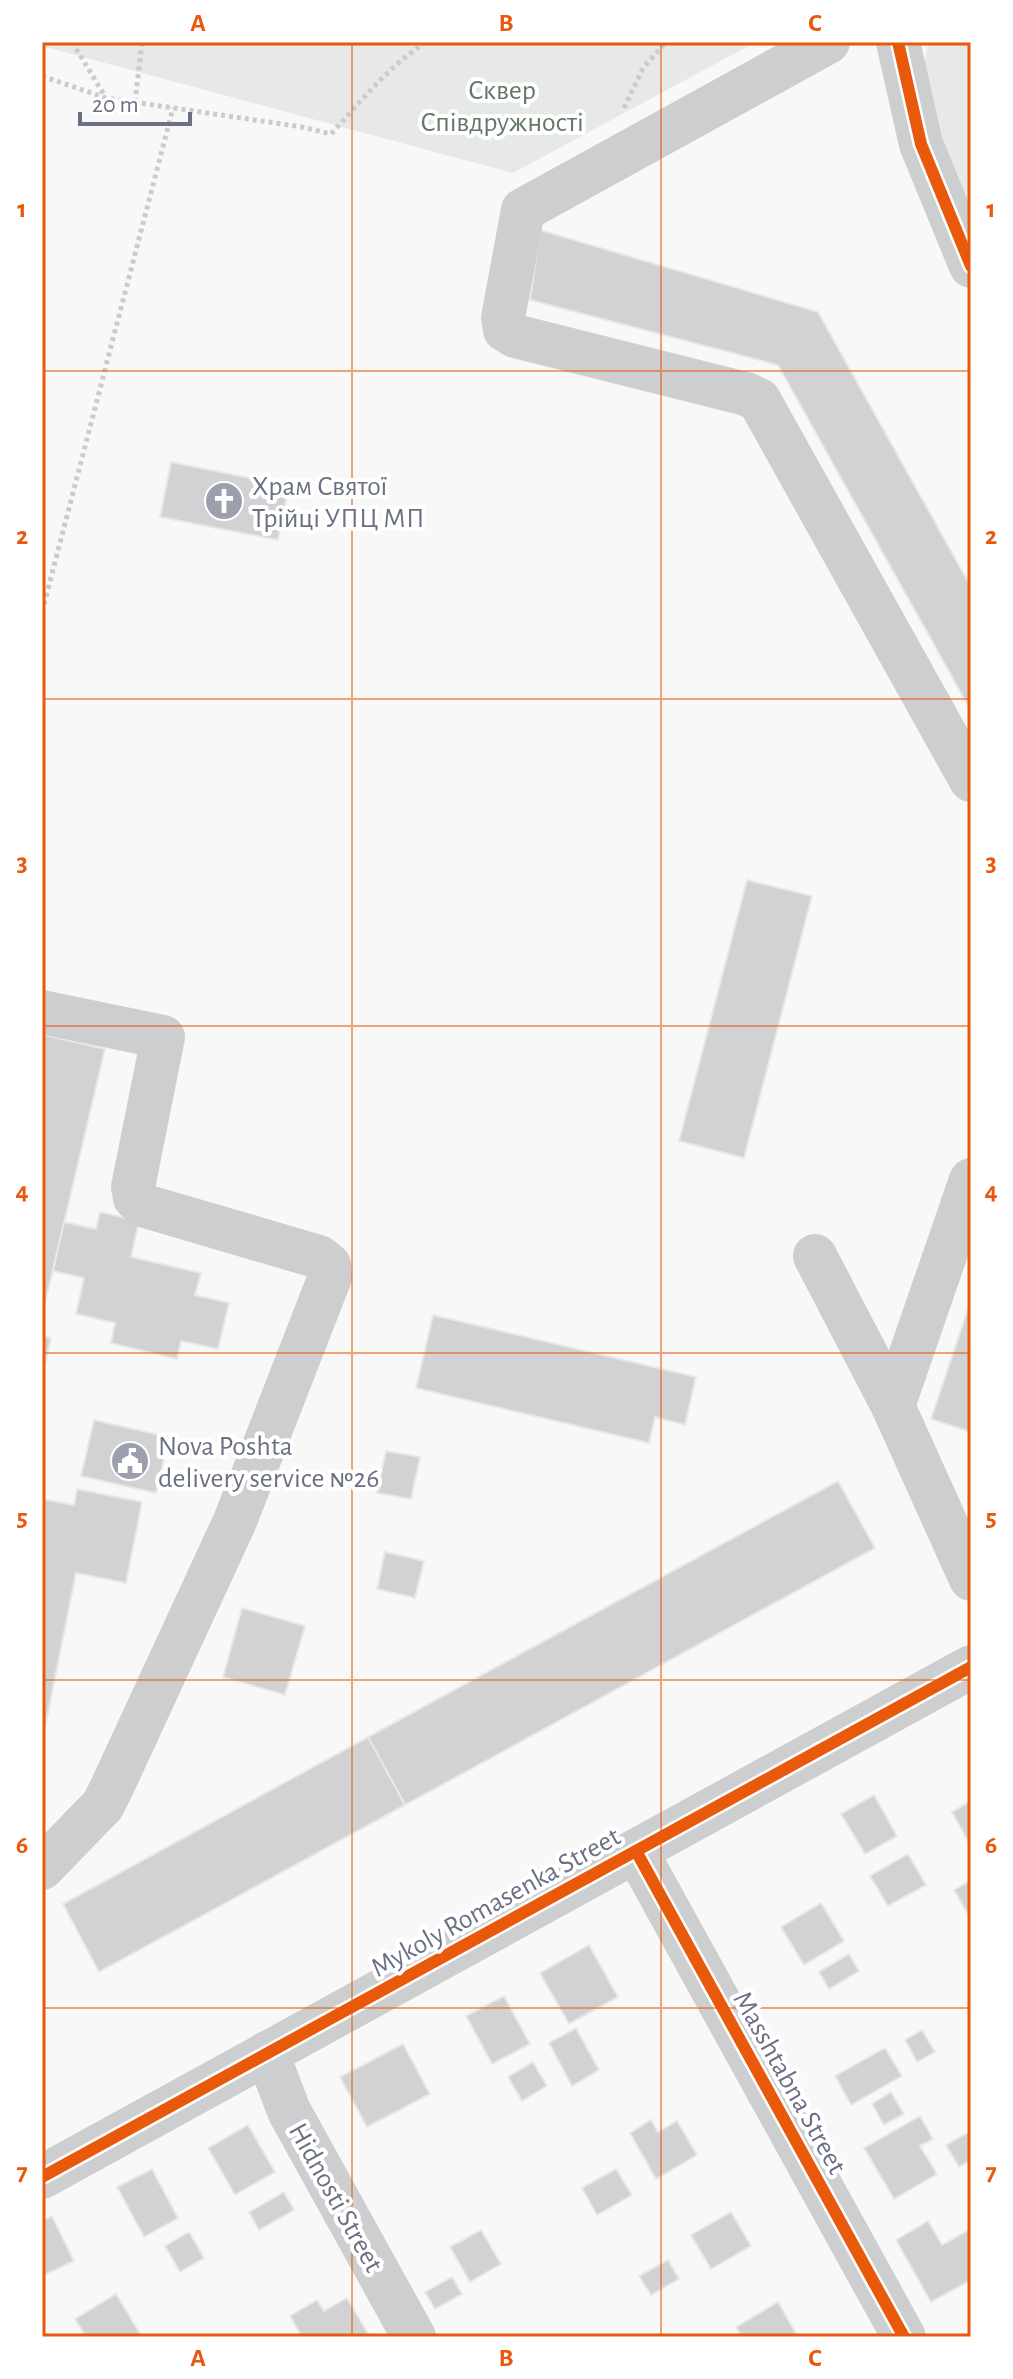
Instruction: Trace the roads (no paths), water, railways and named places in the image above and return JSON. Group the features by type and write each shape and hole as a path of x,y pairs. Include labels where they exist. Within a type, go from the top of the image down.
{"street":[{"path":"828,42 523,210 503,318 505,330 515,336 746,394 759,400 971,780"},
{"path":"898,42 921,144 971,266"},
{"path":"42,1012 163,1037 133,1187 135,1198 145,1206 319,1257 329,1265 330,1277 235,1521 112,1787 103,1805 42,1868"},
{"path":"893,1406 971,1180"},
{"path":"815,1256 893,1406 971,1579"},
{"name":"Mykoly Romasenka Street","path":"42,2177 971,1667"},
{"name":"Masshtabna Street","path":"636,1851 904,2337"},
{"name":"Hidnosti Street","path":"267,2053 289,2111 414,2337"}],"place":[{"name":"Храм Святої Трійці УПЦ МП","path":"224,501"},
{"name":"Nova Poshta delivery service №26","path":"130,1461"}],"park label":[{"name":"Сквер Співдружності","path":"502,105"}]}
